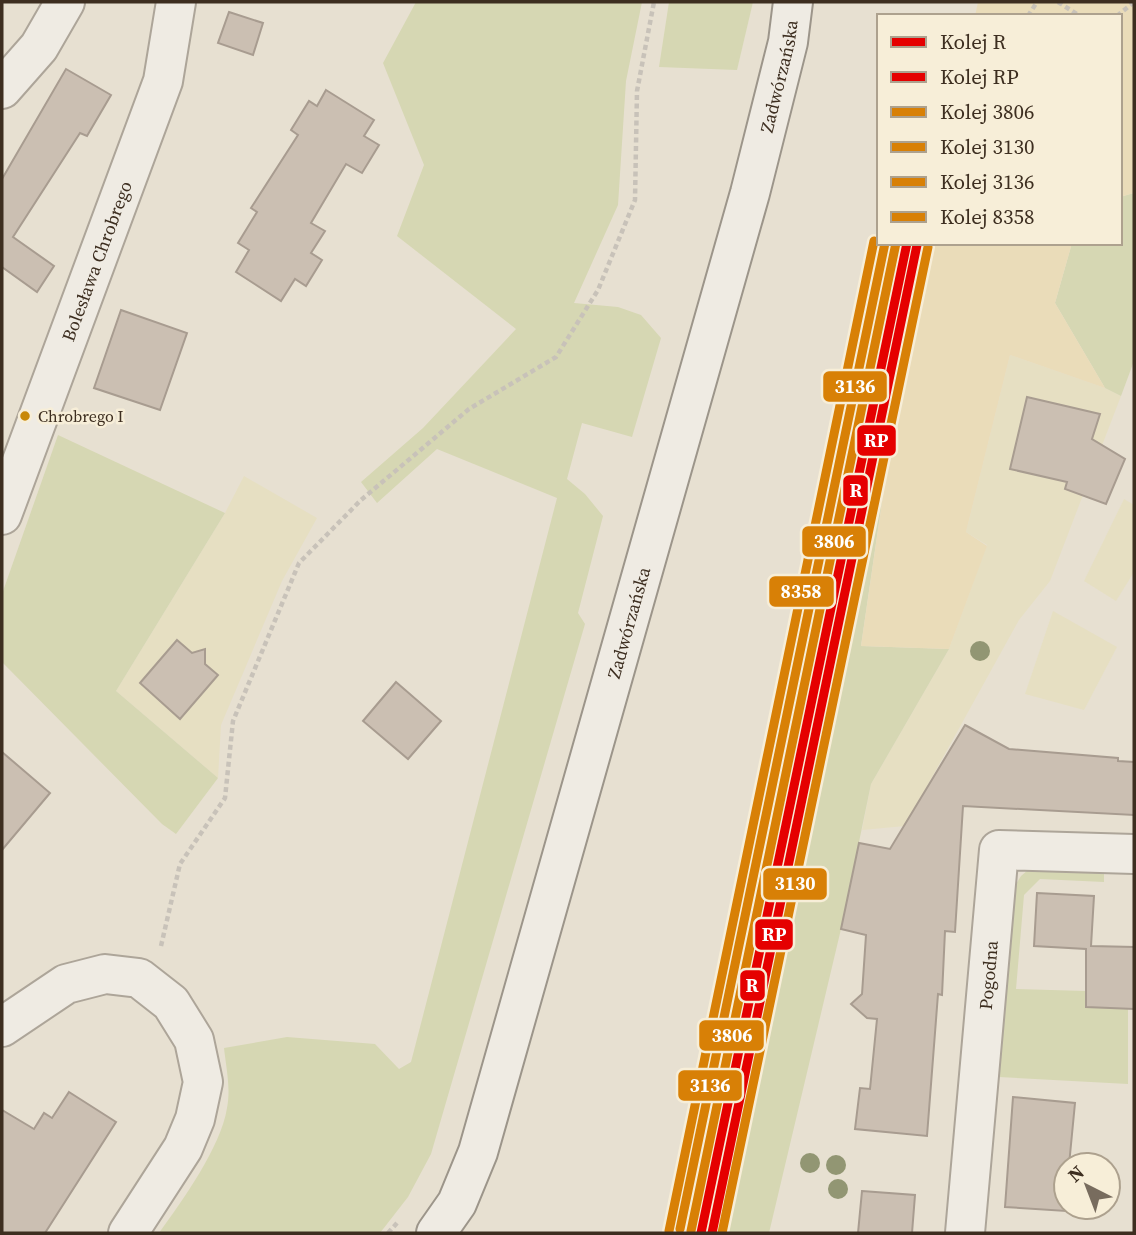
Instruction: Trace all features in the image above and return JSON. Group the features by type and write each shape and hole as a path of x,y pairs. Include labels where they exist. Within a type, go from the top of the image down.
{"street":[{"path":"2,89 39,47 65,2"},
{"name":"Bolesława Chrobrego","path":"2,514 163,81 176,2"},
{"name":"Zadwórzańska","path":"436,1233 457,1203 478,1152 750,193 788,42 793,2"},
{"name":"Pogodna","path":"965,1233 999,850 1134,854"},
{"path":"2,1027 66,984 105,974 139,978 171,1003 194,1040 203,1082 195,1119 183,1148 128,1233"}],"path":[{"path":"151,988 180,864 225,798 233,721 299,563 361,500 469,409 556,357 598,290 635,200 637,91 654,2"},
{"path":"1058,2 1077,14"},
{"path":"1119,14 1134,2"}],"shaded area":[{"path":"1010,355 1121,396 1050,581 1019,620 905,826 862,830 871,784 949,649 987,545 966,532"},
{"path":"244,476 317,518 282,581 221,725 218,778 116,691 225,513"},
{"path":"1124,499 1134,505 1134,572 1116,601 1084,581"},
{"path":"1053,611 1117,647 1084,710 1025,694"}],"green space":[{"path":"416,2 642,2 626,81 618,205 574,303 618,307 641,315 661,338 632,437 582,423 567,479 585,494 603,516 578,613 585,624 431,1154 408,1197 380,1233 159,1233 209,1156 223,1123 229,1093 224,1048 287,1037 375,1044 399,1069 411,1062 557,498 437,449 377,503 361,482 423,428 516,329 397,236 424,165 383,63"},
{"path":"669,2 753,2 737,70 659,67"},
{"path":"1134,193 1134,361 1121,396 1105,388 1055,303 1071,245 1122,245 1122,196"},
{"path":"58,435 225,513 116,691 218,778 176,834 162,824 2,662 2,594"},
{"path":"874,484 884,488 861,646 949,649 871,784 841,929 769,1233 721,1233"},
{"path":"1104,868 1104,882 1040,879 1024,895 1016,989 1086,991 1087,1007 1128,1008 1128,1084 999,1077 1016,884 1028,870"}],"sand":[{"path":"978,2 1134,2 1134,193 1122,196 1122,14 975,14"},
{"path":"926,245 1071,245 1055,303 1105,388 1010,355 966,532 987,546 949,649 861,646 884,489 874,484"}],"building":[{"path":"229,12 263,23 253,55 218,43"},
{"path":"66,69 111,95 87,136 80,133 13,237 54,266 37,292 2,267 2,179"},
{"path":"326,90 374,120 364,136 379,145 362,173 346,164 311,223 325,231 311,253 322,260 306,286 295,279 281,301 236,272 249,250 238,243 257,212 251,208 298,135 291,130 309,101 317,106"},
{"path":"121,310 187,333 160,410 94,388"},
{"path":"1027,397 1100,414 1092,439 1125,459 1106,504 1065,489 1067,482 1010,469"},
{"path":"177,640 192,653 205,649 205,664 218,675 180,719 140,683"},
{"path":"396,682 441,721 408,759 363,721"},
{"path":"965,725 1009,749 1118,758 1118,761 1134,762 1134,815 963,806 955,932 945,931 942,995 938,994 927,1136 855,1129 860,1088 870,1089 877,1019 867,1018 851,1004 862,994 866,935 841,929 859,843 890,849"},
{"path":"2,752 50,793 2,850"},
{"path":"1037,893 1094,896 1091,946 1134,947 1134,1009 1086,1007 1086,949 1034,946"},
{"path":"69,1092 116,1122 45,1233 2,1233 2,1110 34,1129 44,1113 52,1118"},
{"path":"1013,1097 1075,1103 1070,1151 1052,1151 1052,1210 1005,1207"},
{"path":"862,1191 915,1195 912,1233 858,1233"}],"rail line":[{"name":"8358","path":"669,1231 874,241"},
{"name":"3136","path":"680,1229 885,245"},
{"name":"3806","path":"691,1231 896,245"},
{"name":"R","path":"701,1233 907,245"},
{"name":"RP","path":"712,1233 917,245"},
{"name":"3130","path":"722,1233 928,247"}],"place":[{"name":"Chrobrego I","path":"25,416"}]}
